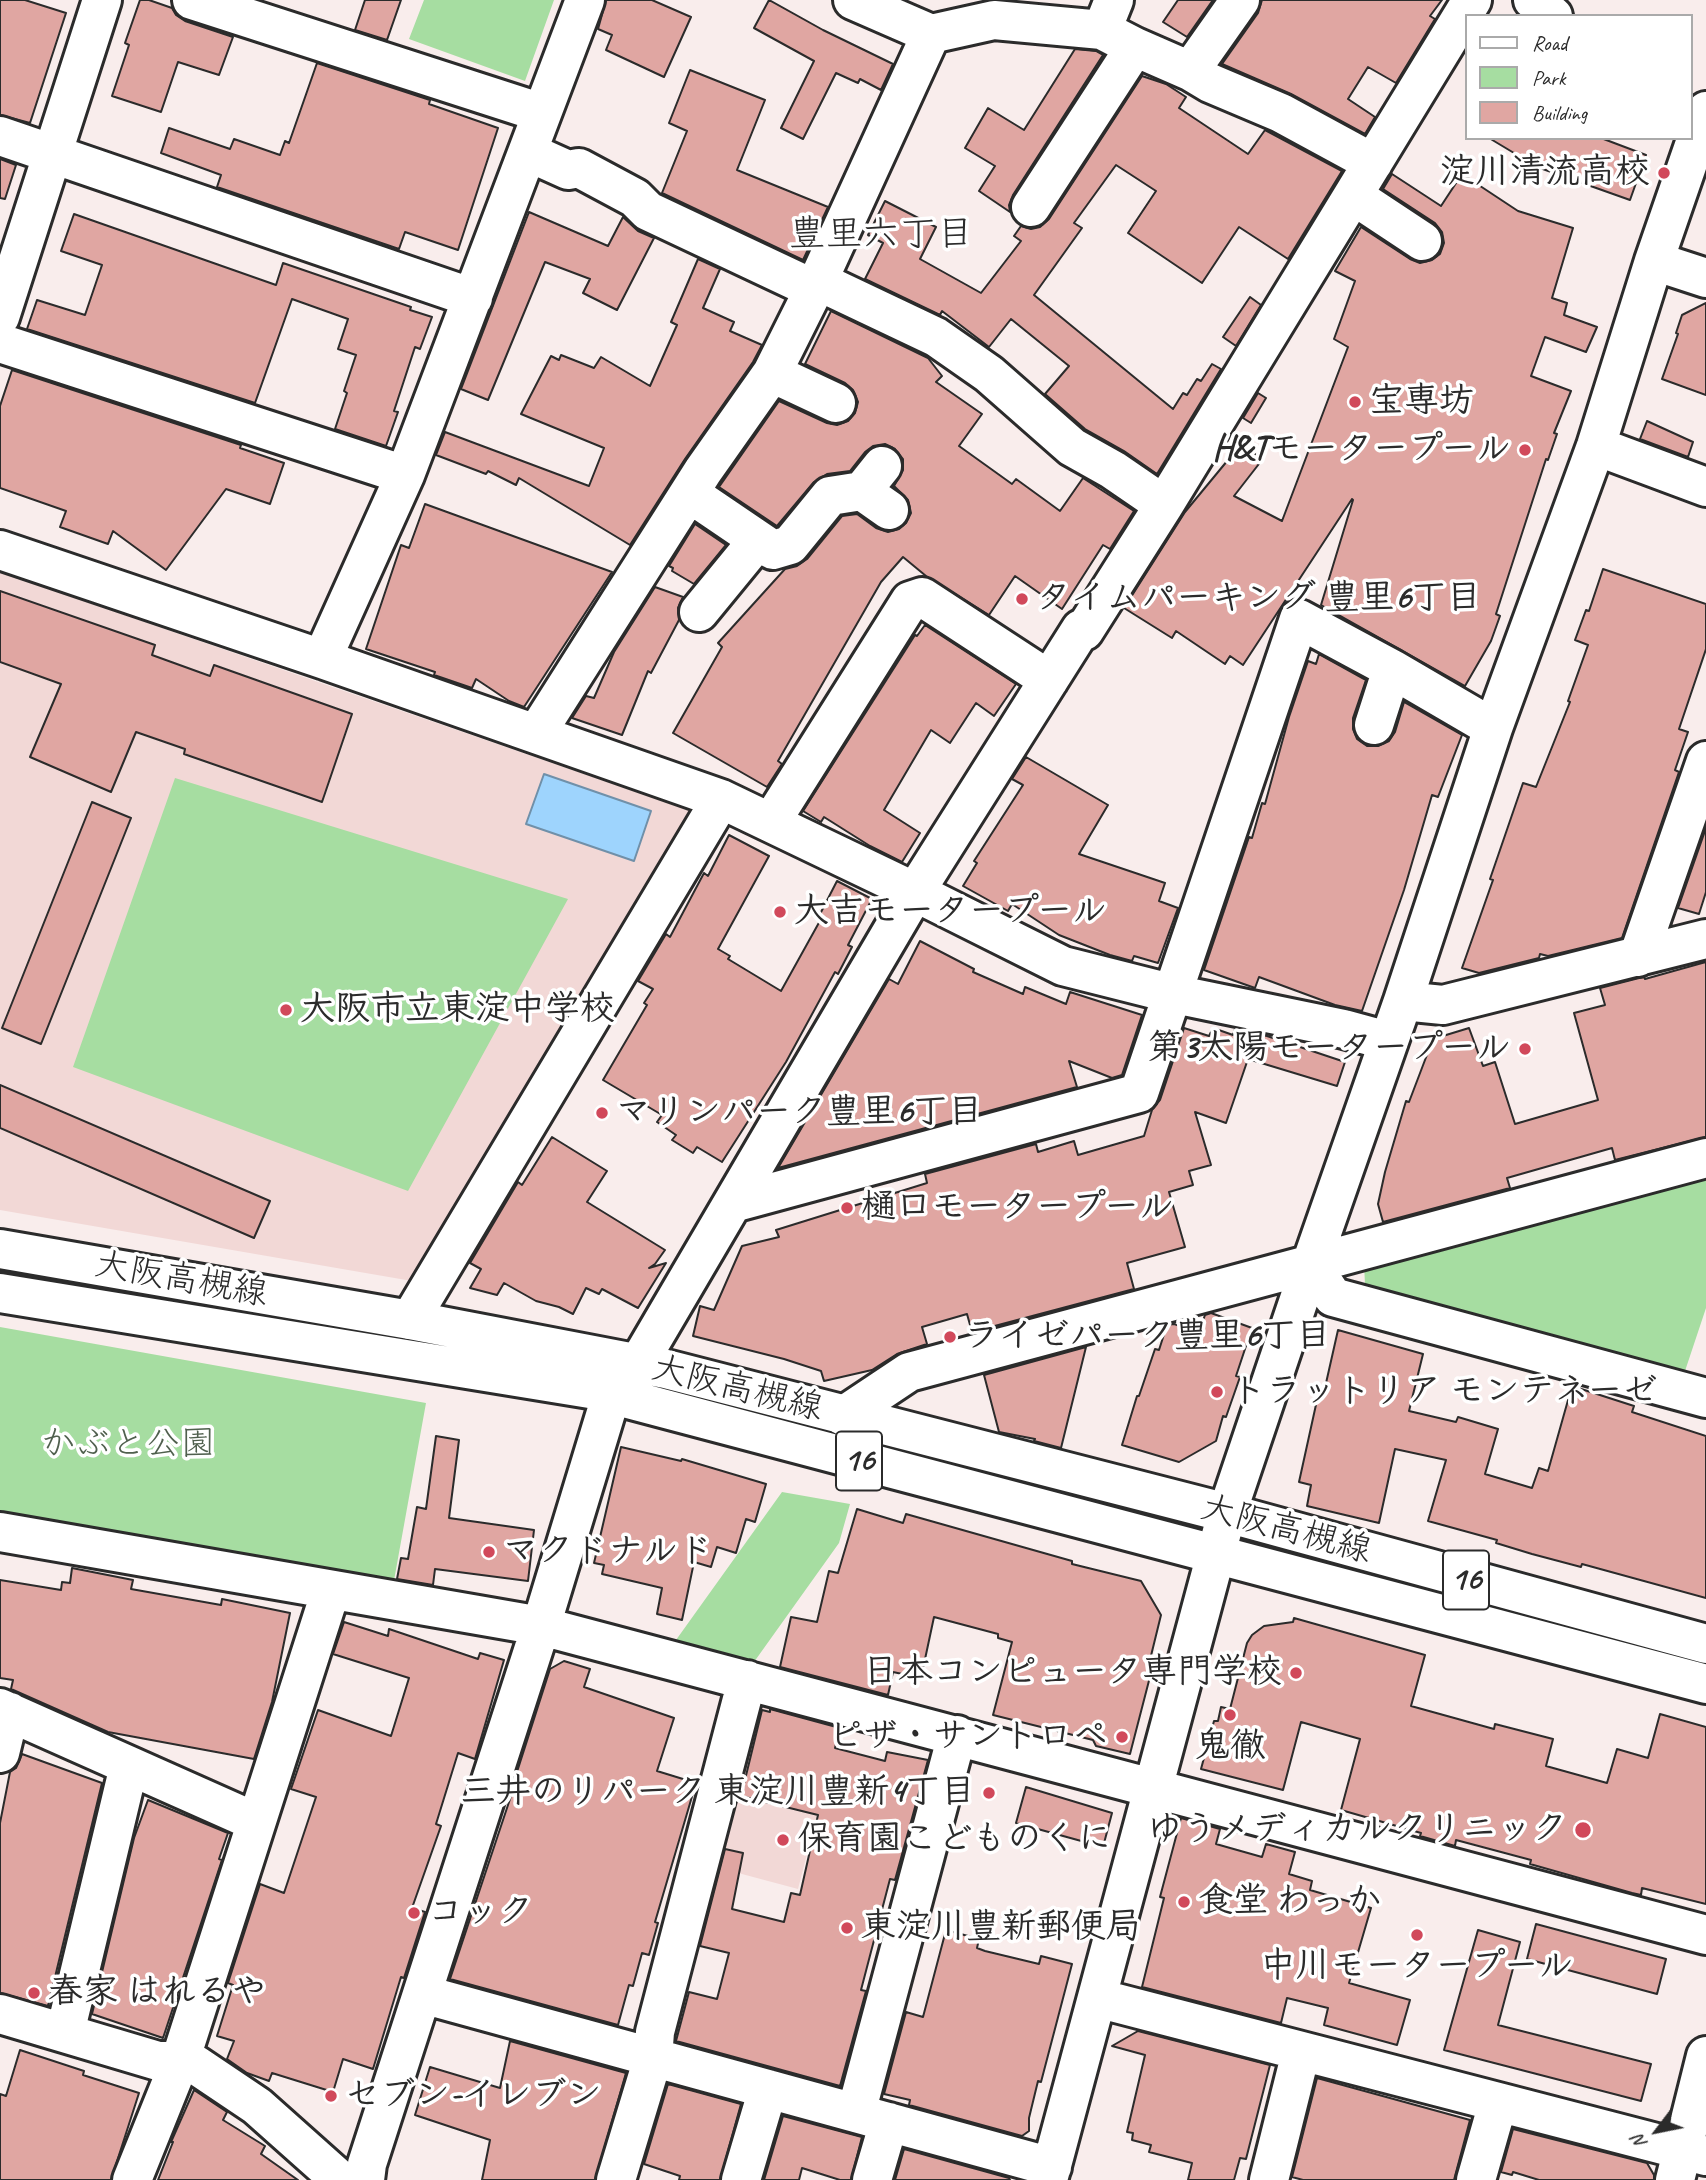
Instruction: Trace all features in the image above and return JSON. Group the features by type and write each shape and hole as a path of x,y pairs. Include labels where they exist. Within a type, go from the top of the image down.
{"street":[{"path":"0,317 103,0"},
{"path":"192,0 542,113"},
{"path":"322,659 405,475 585,0"},
{"path":"853,0 931,34 994,20 1108,15 1135,47 1280,113 1373,163"},
{"path":"1190,71 1240,0"},
{"path":"365,2180 367,2164 541,1626 611,1396 638,1364 915,892 1081,629 1084,631 1164,505 1472,0"},
{"path":"1533,0 1550,14"},
{"path":"537,734 689,493 772,373 818,281 931,34"},
{"path":"1031,207 1135,47"},
{"path":"422,1994 873,2118 1050,2174 1227,1513 1403,1001 1493,728 1596,446 1654,261 1706,111"},
{"path":"0,136 473,298"},
{"path":"527,152 568,170 579,168 635,198 648,211 805,285 818,281 936,337 989,374 1072,447 1114,470 1164,505"},
{"path":"1354,196 1422,241"},
{"path":"1654,261 1706,278"},
{"path":"0,343 405,475"},
{"path":"772,373 836,403"},
{"path":"1596,446 1706,487"},
{"path":"689,493 774,550 790,545 830,496 878,489"},
{"path":"699,612 758,540"},
{"path":"0,550 721,799 1063,966 1174,994 1344,1029 1388,1041"},
{"path":"771,822 910,601 922,597 1049,680"},
{"path":"733,1203 1139,1093 1299,620 1392,669 1493,728"},
{"path":"1374,725 1392,669"},
{"path":"1638,957 1706,761"},
{"path":"410,1320 721,799"},
{"path":"1403,1001 1443,1005 1706,939"},
{"path":"843,1416 909,1372 1706,1158"},
{"name":"大阪高槻線","path":"0,1250 410,1320 638,1364 1227,1513 1706,1644"},
{"path":"1311,1264 1333,1297 1706,1398"},
{"name":"大阪高槻線","path":"0,1293 590,1389 1706,1684"},
{"path":"0,1532 541,1626 1706,1935"},
{"path":"132,2180 180,2061 331,1590"},
{"path":"616,2180 653,2058 655,2032 747,1680"},
{"path":"0,1753 5,1710 256,1822"},
{"path":"872,2180 873,2118 957,1735"},
{"path":"65,2033 130,1766"},
{"path":"1097,1998 1498,2103 1688,2162 1706,2056"},
{"path":"0,2014 158,2061 180,2061 196,2065 257,2106 340,2180"},
{"path":"1269,2180 1301,2052"},
{"path":"741,2180 768,2089"},
{"path":"1476,2180 1498,2103"}],"shaded area":[{"name":"大阪市立東淀中学校","path":"0,572 691,811 412,1281 0,1210"},
{"path":"755,1700 841,1723 798,1889 712,1866"}],"green space":[{"path":"424,0 554,0 525,81 409,39"},
{"path":"175,778 568,899 408,1191 73,1067"},
{"path":"1706,1169 1706,1308 1685,1371 1365,1285 1364,1263"},
{"name":"かぶと公園","path":"0,1327 426,1403 393,1586 0,1518"},
{"path":"782,1492 850,1504 839,1543 754,1662 676,1640"}],"water":[{"path":"544,774 651,811 634,861 526,824"}],"building":[{"path":"0,0 25,0 66,13 30,123 0,115"},
{"path":"140,0 149,0 172,8 176,15 185,21 233,37 219,75 178,62 161,112 112,96 129,45 125,43"},
{"path":"365,0 401,0 387,40 355,30"},
{"path":"606,0 652,0 691,17 664,77 606,50 612,35 598,29"},
{"path":"769,0 893,64 881,90 860,79 858,83 836,73 803,139 781,128 814,61 754,28"},
{"path":"1178,0 1213,0 1187,37 1163,22"},
{"path":"1262,0 1442,0 1430,16 1435,19 1396,83 1368,67 1348,99 1375,117 1365,134 1291,94 1222,64 1258,13"},
{"path":"1075,49 1096,51 1103,55 1013,195 1009,205 1010,212 979,191 995,166 965,148 988,108 1024,130"},
{"path":"317,63 430,100 429,104 498,128 458,250 405,232 399,249 217,187 221,175 161,153 169,128 230,149 234,139 280,155 285,141 289,143"},
{"path":"690,70 765,100 737,170 828,207 803,260 662,193 687,131 669,123"},
{"path":"1142,76 1166,84 1186,97 1179,108 1248,154 1265,130 1342,171 1288,259 1239,227 1202,283 1128,233 1156,191 1116,165 1074,223 1082,228 1034,295 1173,409 1183,393 1187,395 1197,379 1201,381 1212,364 1221,369 1157,474 1085,429 1045,394 1069,366 1011,319 989,347 942,311 940,315 865,279 883,243 868,235 885,201 936,227 920,259 981,293 1021,241 1014,236 1021,226 1031,229 1040,227 1049,219"},
{"path":"1492,140 1606,140 1646,155 1630,200 1523,162 1524,159"},
{"path":"0,159 16,165 5,199 0,198"},
{"path":"1392,174 1441,206 1462,174 1518,211 1573,228 1552,298 1567,303 1564,315 1597,327 1586,352 1545,337 1531,376 1571,391 1554,433 1557,434 1548,460 1546,459 1496,614 1500,616 1491,641 1465,686 1321,605 1352,499 1243,665 1230,656 1225,664 1176,631 1172,638 1124,608 1185,512 1242,443 1262,460 1234,496 1282,521 1348,347 1334,339 1355,281 1335,271 1361,227 1420,263 1432,260 1440,254 1444,243 1442,232 1435,223 1383,189"},
{"path":"529,212 608,246 623,217 638,231 654,238 617,310 583,293 590,279 545,262 488,400 461,389"},
{"path":"74,214 276,285 283,263 411,307 410,310 432,317 420,349 415,347 394,411 398,412 386,446 335,429 356,355 338,349 348,319 292,299 255,403 27,329 37,300 85,315 102,265 61,251"},
{"path":"698,259 720,269 703,308 734,322 730,331 762,345 630,545 519,478 516,485 488,471 486,474 436,455 445,432 589,486 604,448 521,414 551,356 559,360 561,355 594,368 601,357 650,386 677,325 671,322"},
{"path":"1250,297 1261,305 1236,346 1223,337"},
{"path":"1706,303 1706,395 1662,379 1682,315"},
{"path":"831,311 928,358 942,376 936,382 982,414 959,446 1012,484 1016,479 1060,511 1083,478 1134,511 1110,549 1103,545 1062,609 1015,576 989,615 926,576 903,557 881,582 778,761 782,764 767,787 673,733 722,647 718,643 785,569 797,566 807,559 842,516 857,514 876,528 888,532 899,529 911,513 908,500 894,486 903,470 903,459 895,449 885,444 873,446 865,452 850,471 827,474 814,482 777,526 719,487 779,401 837,425 848,421 855,413 858,402 853,390 845,383 805,364"},
{"path":"12,370 241,445 240,448 284,463 270,504 226,489 166,570 113,531 108,544 60,527 66,511 0,488 0,406"},
{"path":"1258,393 1266,398 1251,423 1243,418"},
{"path":"1647,421 1693,442 1688,457 1640,439"},
{"path":"425,504 612,572 524,707 509,701 476,679 472,688 434,675 435,672 366,649 401,545 409,548"},
{"path":"695,524 726,545 694,584 672,571 673,568 669,566"},
{"path":"1603,569 1706,604 1706,649 1679,729 1688,732 1675,770 1679,772 1622,938 1548,956 1540,954 1539,958 1479,973 1462,968 1523,783 1536,787 1570,702 1568,701 1588,645 1575,640 1586,610 1589,611"},
{"path":"655,587 683,597 678,608 679,620 651,673 648,671 622,735 572,718 586,696 594,698 614,652"},
{"path":"0,591 155,645 152,655 210,676 214,665 352,714 322,802 184,754 185,749 136,732 111,792 30,757 61,684 0,662"},
{"path":"925,625 1016,684 994,716 976,703 950,743 931,730 884,810 920,833 902,862 870,846 824,817 821,822 803,811 915,635 917,636"},
{"path":"1319,654 1366,680 1353,718 1353,729 1357,739 1367,746 1378,746 1389,741 1395,732 1404,702 1462,735 1438,797 1432,795 1404,890 1362,1011 1335,1005 1259,977 1255,988 1204,970 1249,837 1252,838 1262,803 1265,804 1308,661 1316,664"},
{"path":"1026,757 1108,805 1079,854 1165,883 1159,901 1178,908 1158,963 1134,956 1132,961 1110,955 1059,935 1012,904 1008,911 963,886 977,863 974,861 1023,785 1012,779"},
{"path":"92,802 131,818 41,1044 2,1028"},
{"path":"1706,828 1706,892 1699,914 1678,908"},
{"path":"729,835 769,856 718,949 730,956 728,959 781,991 821,919 818,918 837,881 872,899 848,945 852,947 838,974 835,972 786,1062 722,1162 697,1147 693,1153 672,1140 676,1135 657,1122 662,1115 603,1080 647,1005 644,1003 653,989 638,981 666,934 670,937 704,873 708,876"},
{"path":"920,941 974,969 973,972 1023,994 1025,987 1066,1004 1070,992 1142,1015 1122,1075 1112,1078 1069,1061 1077,1087 778,1168 889,979 898,984"},
{"path":"1706,962 1706,1137 1615,1160 1612,1148 1507,1178 1510,1188 1383,1222 1378,1204 1385,1172 1406,1101 1409,1102 1433,1039 1469,1028 1483,1066 1495,1062 1515,1124 1598,1100 1574,1013 1605,1005 1600,988"},
{"path":"1184,1028 1209,1036 1213,1028 1233,1035 1235,1029 1267,1036 1345,1062 1337,1086 1248,1059 1226,1123 1195,1112 1211,1165 1189,1171 1193,1185 1169,1192 1185,1247 1127,1263 1134,1289 972,1332 967,1314 922,1327 927,1344 897,1354 872,1370 824,1381 821,1371 693,1336 700,1306 714,1310 742,1246 779,1237 776,1230 927,1183 925,1174 1036,1144 1038,1152 1074,1141 1078,1155 1144,1136 1152,1110 1160,1100"},
{"path":"0,1085 270,1201 254,1238 0,1128"},
{"path":"552,1137 607,1171 587,1202 665,1250 649,1268 666,1263 638,1308 602,1289 599,1294 586,1288 573,1314 536,1301 504,1283 497,1295 470,1288 481,1269 470,1263 518,1182 522,1185"},
{"path":"1211,1313 1252,1328 1236,1376 1240,1377 1226,1417 1223,1416 1216,1441 1179,1462 1122,1445 1137,1396 1155,1349 1159,1350 1167,1325 1174,1324 1199,1332 1205,1315"},
{"path":"1338,1330 1423,1354 1409,1411 1456,1422 1458,1417 1498,1429 1485,1474 1532,1488 1539,1468 1548,1471 1572,1386 1634,1406 1632,1412 1706,1436 1706,1598 1582,1564 1581,1567 1532,1554 1496,1543 1497,1540 1428,1521 1446,1460 1395,1449 1379,1523 1307,1506 1311,1485 1299,1482 1319,1391 1324,1392"},
{"path":"1086,1347 1061,1448 1034,1441 1035,1439 999,1432 984,1375"},
{"path":"436,1436 459,1440 449,1518 534,1530 528,1581 435,1569 433,1585 397,1579 401,1558 408,1559 417,1507 426,1509"},
{"path":"621,1447 681,1461 682,1459 766,1484 755,1522 746,1519 736,1553 717,1547 711,1567 694,1562 682,1620 657,1614 662,1588 602,1574 604,1565 594,1563"},
{"path":"857,1509 903,1523 906,1514 1072,1561 1072,1564 1141,1581 1161,1615 1148,1668 1152,1669 1130,1754 1096,1746 1093,1740 993,1715 1012,1642 998,1638 998,1634 934,1617 921,1678 893,1672 888,1695 780,1667 791,1617 817,1622 829,1571 838,1573"},
{"path":"72,1568 133,1580 131,1589 221,1605 222,1599 290,1613 272,1702 254,1759 108,1732 11,1689 13,1680 0,1678 0,1580 61,1590 62,1582 70,1583"},
{"path":"1294,1618 1425,1655 1411,1706 1494,1729 1495,1724 1553,1739 1546,1766 1607,1783 1617,1749 1648,1758 1660,1714 1706,1727 1706,1904 1642,1888 1641,1895 1632,1893 1530,1864 1531,1860 1456,1840 1455,1846 1420,1836 1421,1833 1341,1810 1360,1739 1301,1722 1283,1790 1201,1769 1214,1721 1218,1721 1221,1707 1230,1709 1247,1643 1252,1635 1264,1626 1293,1622"},
{"path":"344,1622 388,1636 389,1629 478,1659 480,1653 504,1660 475,1759 458,1753 436,1824 441,1826 412,1908 425,1912 404,1978 401,1977 373,2069 343,2059 333,2092 272,2073 269,2081 247,2073 227,2059 234,2041 217,2036 233,1985 228,1983 260,1884 284,1893 316,1797 291,1789 318,1710 391,1736 409,1678 333,1654"},
{"path":"564,1661 590,1669 584,1687 674,1718 657,1771 696,1783 655,1922 658,1923 649,1955 642,1953 633,1986 629,1985 618,2025 450,1979 550,1669"},
{"path":"770,1709 840,1728 835,1748 885,1761 887,1752 928,1760 895,1880 890,1879 861,1990 866,1991 840,2086 676,2041 689,1992 717,1999 729,1953 700,1946 725,1849 743,1853 732,1909 784,1922 791,1893 800,1895 818,1815 741,1796 762,1710 770,1712"},
{"path":"22,1754 102,1783 48,2006 0,1993 0,1823 10,1772 16,1768"},
{"path":"1026,1787 1112,1813 1103,1847 1016,1823"},
{"path":"148,1800 228,1833 219,1859 222,1860 163,2038 92,2014 134,1838"},
{"path":"1181,1818 1220,1829 1216,1844 1262,1857 1266,1844 1295,1852 1289,1874 1312,1881 1310,1890 1371,1908 1349,1983 1410,2000 1397,2045 1324,2025 1328,2008 1287,1998 1281,2023 1142,1987 1164,1898 1160,1897"},
{"path":"1536,1924 1666,1959 1657,1994 1527,1959"},
{"path":"946,1930 979,1939 977,1948 985,1951 1039,1964 1041,1956 1072,1964 1041,2082 1038,2081 1029,2118 1029,2131 1022,2136 909,2105 910,2100 884,2094 906,2012 923,2017"},
{"path":"1478,1930 1520,1942 1498,2025 1651,2064 1641,2101 1444,2050"},
{"path":"1138,2031 1270,2065 1246,2159 1240,2158 1234,2180 1188,2180 1192,2163 1149,2152 1151,2145 1132,2140 1133,2133 1127,2132 1145,2055 1112,2046"},
{"path":"510,2041 626,2073 595,2180 482,2180 490,2140 415,2115 430,2067 500,2088"},
{"path":"20,2050 84,2071 83,2075 139,2093 111,2180 0,2180 0,2094 6,2096"},
{"path":"1317,2078 1470,2120 1454,2180 1303,2180 1292,2177"},
{"path":"668,2084 741,2104 720,2180 679,2180 680,2176 644,2164"},
{"path":"194,2090 227,2112 223,2120 265,2146 261,2154 298,2180 158,2180"},
{"path":"783,2116 862,2137 851,2180 840,2180 802,2168 799,2180 764,2180"},
{"path":"1513,2129 1647,2163 1654,2180 1539,2180 1513,2172 1512,2175 1501,2172"},
{"path":"904,2149 1009,2178 1010,2180 895,2180"}],"place":[{"name":"淀川清流高校","path":"1664,173"},
{"name":"宝専坊","path":"1355,402"},
{"name":"H&Tモータープール","path":"1525,450"},
{"name":"タイムパーキング 豊里6丁目","path":"1022,599"},
{"name":"大吉モータープール","path":"780,912"},
{"name":"大阪市立東淀中学校","path":"286,1010"},
{"name":"第3太陽モータープール","path":"1525,1049"},
{"name":"マリンパーク豊里6丁目","path":"602,1113"},
{"name":"樋口モータープール","path":"847,1208"},
{"name":"ライゼパーク豊里6丁目","path":"950,1337"},
{"name":"トラットリア モンテネーゼ","path":"1217,1392"},
{"name":"マクドナルド","path":"489,1552"},
{"name":"日本コンピュータ専門学校","path":"1296,1673"},
{"name":"鬼徹","path":"1230,1715"},
{"name":"ピザ・サントロペ","path":"1122,1737"},
{"name":"三井のリパーク 東淀川豊新4丁目","path":"989,1793"},
{"name":"ゆうメディカルクリニック","path":"1583,1830"},
{"name":"保育園こどものくに","path":"783,1840"},
{"name":"食堂 わっか","path":"1184,1902"},
{"name":"コック","path":"414,1913"},
{"name":"東淀川豊新郵便局","path":"847,1928"},
{"name":"中川モータープール","path":"1417,1935"},
{"name":"春家 はれるや","path":"34,1993"},
{"name":"セブン-イレブン","path":"331,2096"}],"district":[{"name":"豊里六丁目","path":"881,235"}]}
